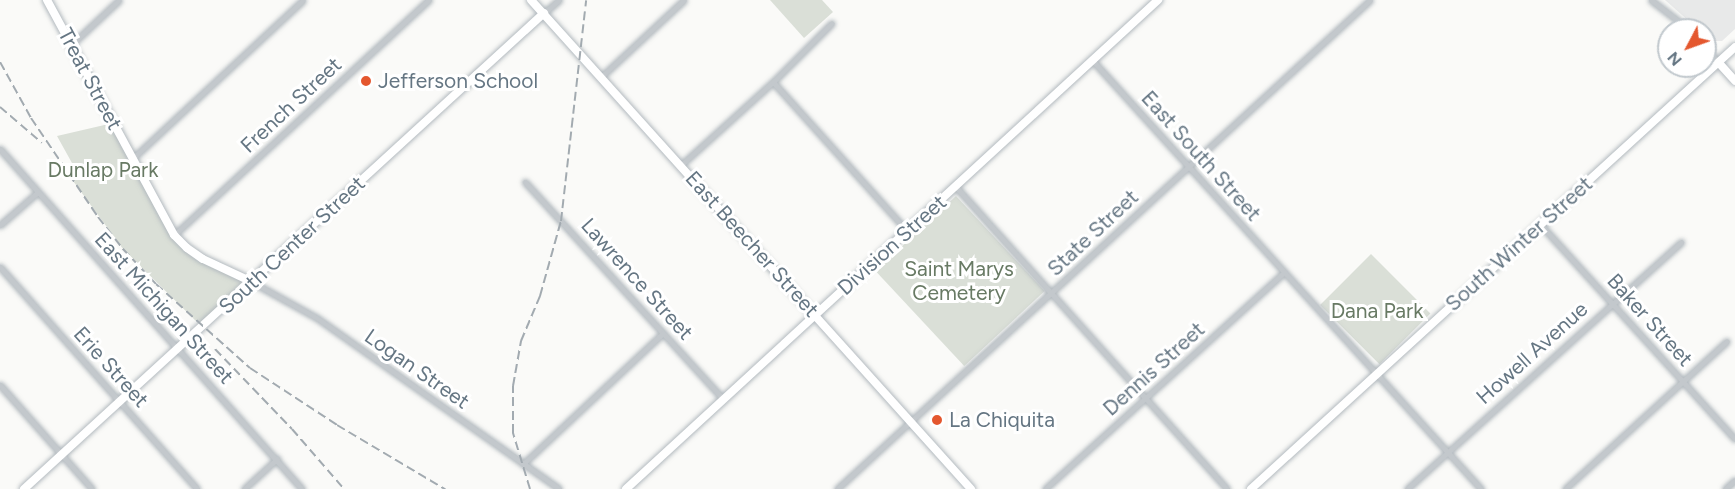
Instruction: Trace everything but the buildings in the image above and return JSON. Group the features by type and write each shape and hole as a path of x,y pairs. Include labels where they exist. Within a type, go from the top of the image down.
{"street":[{"name":"Treat Street","path":"47,0 174,235 203,259 252,282"},
{"path":"72,44 119,0"},
{"path":"132,159 303,0"},
{"name":"French Street","path":"174,235 429,0"},
{"name":"East Beecher Street","path":"531,0 971,489"},
{"name":"South Center Street","path":"24,489 179,350 559,0"},
{"path":"601,77 684,0"},
{"name":"Division Street","path":"627,489 1158,0"},
{"name":"State Street","path":"837,489 1370,0"},
{"path":"1651,0 1674,18"},
{"path":"681,165 772,82 832,23"},
{"name":"South Winter Street","path":"1251,489 1735,47"},
{"name":"East South Street","path":"1093,61 1481,489"},
{"path":"1717,61 1735,81"},
{"path":"772,82 907,231"},
{"name":"East Michigan Street","path":"0,149 302,489"},
{"name":"Lawrence Street","path":"525,182 723,399"},
{"path":"956,187 1227,489"},
{"path":"0,225 38,192"},
{"name":"Baker Street","path":"1540,224 1735,439"},
{"name":"Howell Avenue","path":"1407,489 1681,242"},
{"name":"Erie Street","path":"0,267 197,489"},
{"name":"Dennis Street","path":"1045,489 1284,272"},
{"name":"Logan Street","path":"252,282 310,314 559,489"},
{"path":"523,464 663,333"},
{"path":"1565,489 1727,341"},
{"path":"0,385 92,489"},
{"path":"244,489 277,459"},
{"path":"1725,489 1735,480"}],"shaded area":[{"path":"1665,0 1735,0 1735,29 1722,41 1717,41 1717,18 1685,18"}],"green space":[{"path":"770,0 822,0 833,12 804,38"},
{"name":"Dunlap Park","path":"113,123 179,242 252,282 203,328 123,249 62,166 72,163 57,136"},
{"name":"Saint Marys Cemetery","path":"956,196 1045,291 964,366 876,271"},
{"name":"Dana Park","path":"1371,254 1430,313 1379,364 1320,305"}],"railway":[{"path":"530,489 513,433 513,386 521,341 540,296 561,221 586,0"},
{"path":"0,62 31,118 98,217 123,249 156,284 250,368 337,425 445,489"},
{"path":"0,107 42,143"},
{"path":"215,349 292,429 344,489"}],"place":[{"name":"Jefferson School","path":"366,81"},
{"name":"La Chiquita","path":"937,420"}]}
